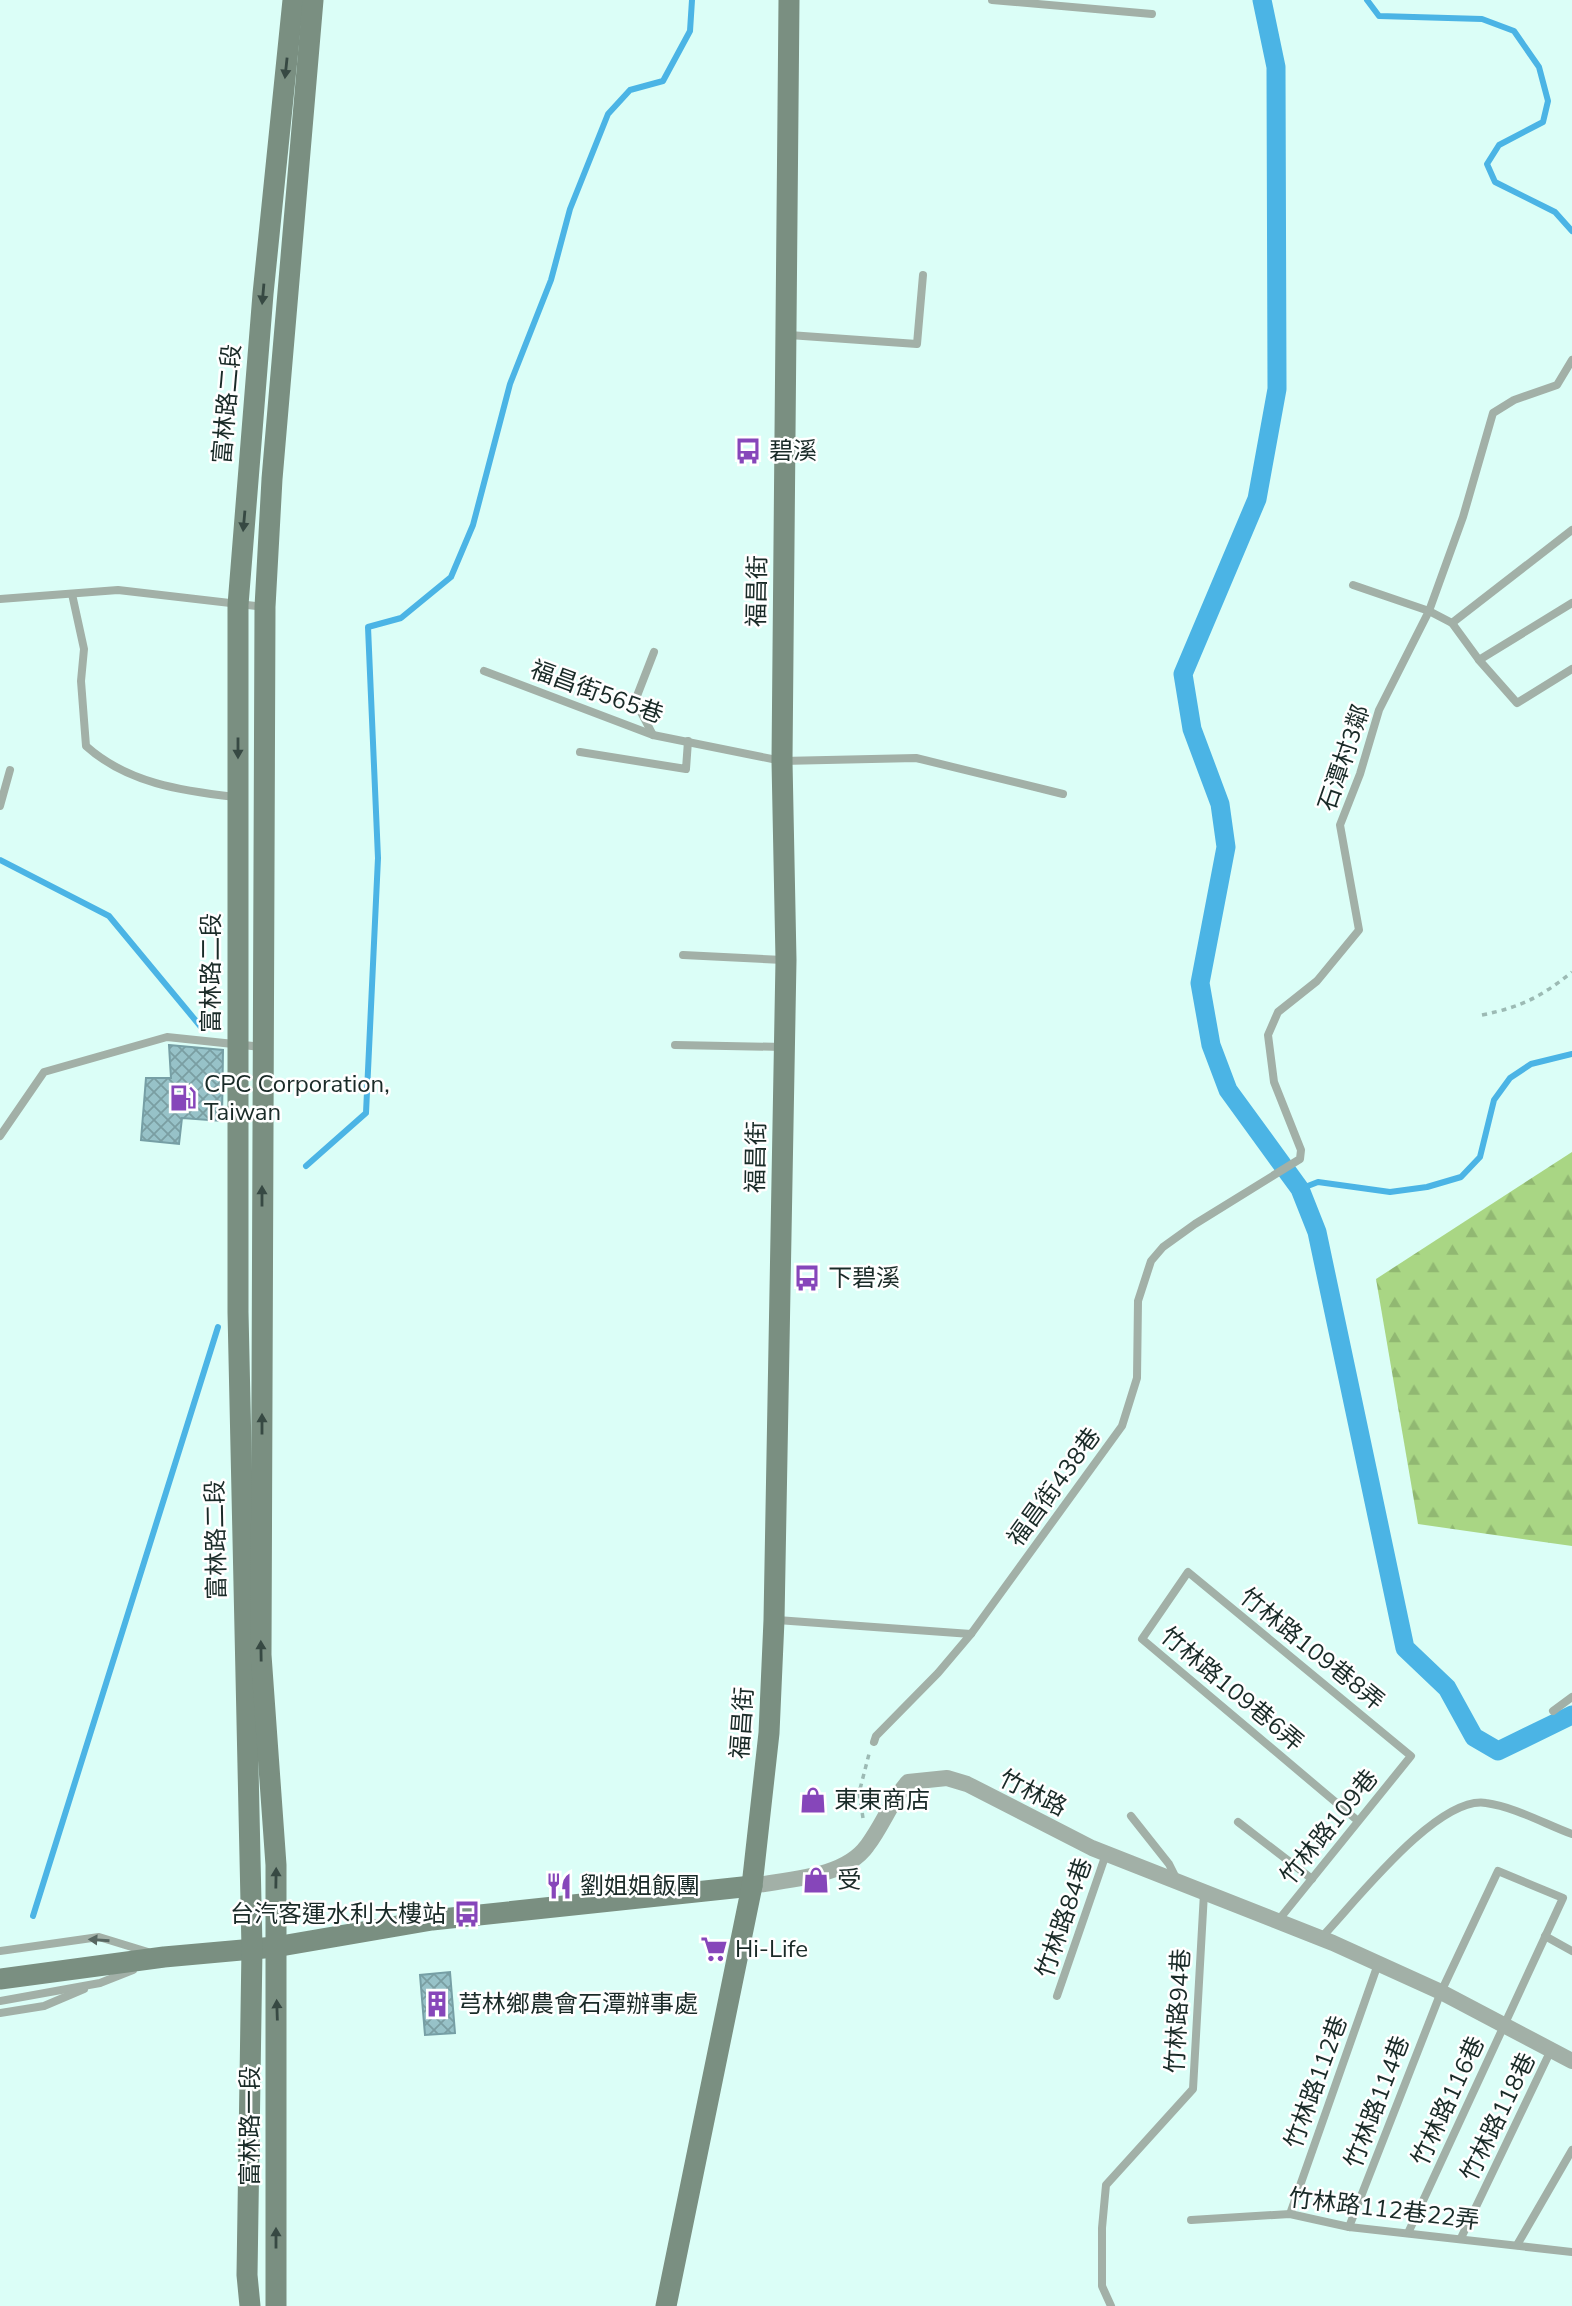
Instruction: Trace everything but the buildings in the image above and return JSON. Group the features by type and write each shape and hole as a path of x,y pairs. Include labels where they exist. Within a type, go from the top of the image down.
{"main road":[{"name":"富林路二段","path":"252,1948 238,1312 238,605 253,410 293,0"},
{"name":"富林路二段","path":"275,1947 276,1865 261,1655 265,607 278,410 313,0"},
{"name":"福昌街","path":"666,2306 752,1886 769,1733 774,1620 786,960 782,761 789,0"},
{"path":"253,410 278,410"},
{"path":"0,1979 164,1957 275,1947 432,1920 752,1886"},
{"name":"富林路一段","path":"275,1947 276,2306"},
{"name":"富林路一段","path":"250,2306 247,2275 252,1948"}],"street":[{"path":"238,1147 263,1148"},
{"name":"竹林路","path":"752,1886 831,1870 855,1858 867,1846 897,1794 908,1782 947,1777 1106,1854 1327,1941 1441,1992 1572,2061"}],"lane":[{"path":"992,0 1152,14"},
{"path":"786,335 917,344 923,275"},
{"name":"石潭村3鄰","path":"1235,1199 1300,1159 1301,1150 1274,1082 1268,1035 1278,1012 1317,981 1359,930 1340,825 1360,774 1379,710 1429,611 1463,517 1493,413 1514,400 1557,385 1572,360"},
{"path":"1452,623 1572,530"},
{"path":"1353,584 1429,611 1452,623 1517,704 1572,669"},
{"path":"0,599 118,590 265,607"},
{"path":"72,594 84,649 80,681 86,746 105,763 176,790 238,797"},
{"path":"1479,660 1572,603"},
{"path":"653,735 635,701 654,653"},
{"name":"福昌街565巷","path":"484,671 653,735 782,761 916,758 1063,794"},
{"path":"580,752 687,769 688,741"},
{"path":"0,806 10,770"},
{"path":"683,955 786,960"},
{"path":"0,1136 44,1072 167,1037 262,1046"},
{"path":"675,1045 784,1047"},
{"name":"福昌街438巷","path":"874,1742 876,1736 938,1674 971,1634 1122,1426 1137,1378 1138,1301 1152,1261 1163,1247 1235,1199"},
{"name":"竹林路109巷8弄","path":"1188,1572 1411,1756"},
{"name":"竹林路109巷6弄","path":"1188,1572 1142,1639 1358,1821"},
{"path":"774,1620 971,1634"},
{"path":"1553,1711 1572,1698"},
{"name":"竹林路109巷","path":"1277,1922 1411,1756"},
{"path":"1327,1941 1411,1843 1438,1818 1462,1806 1485,1802 1572,1834"},
{"path":"1131,1816 1169,1864 1178,1883"},
{"path":"1238,1822 1312,1879"},
{"name":"竹林路84巷","path":"1058,1996 1106,1854"},
{"name":"竹林路114巷","path":"1349,2227 1441,1992 1497,1871 1563,1899 1545,1936"},
{"name":"竹林路94巷","path":"1111,2306 1102,2286 1102,2228 1107,2185 1193,2089 1204,1893"},
{"path":"1545,1936 1572,1951"},
{"name":"竹林路116巷","path":"1409,2231 1545,1936"},
{"path":"0,1951 99,1937 164,1957"},
{"path":"0,2013 44,2006 164,1957"},
{"name":"竹林路112巷","path":"1290,2214 1378,1964"},
{"path":"0,2001 100,1983"},
{"name":"竹林路118巷","path":"1461,2238 1551,2050"},
{"path":"1517,2245 1572,2150"},
{"name":"竹林路112巷22弄","path":"1191,2220 1290,2214 1349,2227 1409,2231 1572,2252"}],"path":[{"path":"1482,1015 1516,1008 1545,994 1572,972"},
{"path":"867,1846 859,1793 874,1742"}],"green space":[{"path":"1572,1152 1572,1546 1418,1524 1376,1279"}],"waterway":[{"path":"306,1166 366,1113 378,858 368,627 401,618 451,577 473,525 510,384 551,280 570,209 608,114 630,90 663,81 690,31 692,0"},
{"path":"1262,0 1276,67 1277,389 1257,499 1183,674 1192,729 1220,804 1226,847 1200,983 1211,1045 1228,1090 1300,1189 1317,1232 1405,1648 1447,1688 1474,1737 1498,1751 1572,1715"},
{"path":"1367,0 1379,16 1482,19 1514,31 1539,67 1548,101 1543,122 1499,145 1487,164 1495,182 1555,212 1572,231"},
{"path":"0,860 109,916 201,1027"},
{"path":"1300,1189 1318,1182 1390,1192 1427,1187 1461,1177 1480,1157 1494,1100 1510,1078 1531,1064 1572,1054"},
{"path":"33,1916 218,1327"}],"place":[{"name":"碧溪","path":"748,451"},
{"name":"CPC Corporation, Taiwan","path":"183,1098"},
{"name":"下碧溪","path":"807,1278"},
{"name":"東東商店","path":"813,1800"},
{"name":"受","path":"816,1880"},
{"name":"劉姐姐飯團","path":"559,1886"},
{"name":"台汽客運水利大樓站","path":"467,1914"},
{"name":"Hi-Life","path":"714,1949"},
{"name":"芎林鄉農會石潭辦事處","path":"437,2004"}]}
